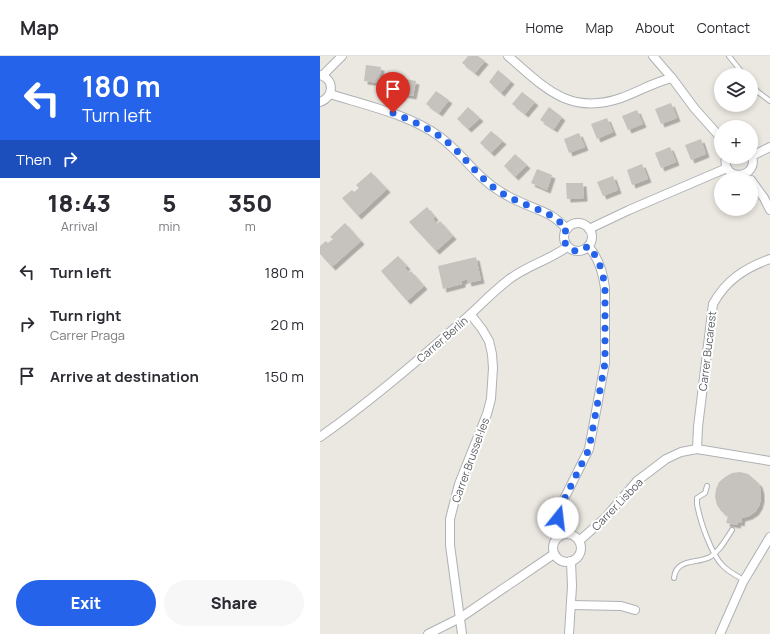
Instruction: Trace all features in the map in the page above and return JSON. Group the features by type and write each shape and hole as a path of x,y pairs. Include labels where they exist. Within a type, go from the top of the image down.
{"street":[{"path":"320,102 327,99 330,94 331,86 330,82 321,75 342,56"},
{"path":"508,56 543,85 562,98 581,103 604,102 621,98 661,80 672,78"},
{"path":"653,56 672,78 695,109 714,130"},
{"path":"330,94 393,113 412,120 432,131 451,145 480,176 500,192 550,215 567,228"},
{"path":"758,152 770,147"},
{"path":"726,164 730,172"},
{"path":"589,229 629,210 727,168"},
{"path":"758,190 770,210"},
{"path":"579,223 583,224 589,229 592,235 592,240 584,250 575,251 567,247 564,234 567,228 579,223"},
{"path":"559,536 557,529 560,508 589,449 605,363 604,278 596,257 588,246"},
{"name":"Carrer Berlín","path":"320,437 409,369 513,276 557,254 567,247"},
{"name":"Carrer Bucarest","path":"697,449 698,427 713,304 718,294 734,278 746,269 770,259"},
{"name":"Carrer Brussel·les","path":"462,634 450,545 450,519 459,484 487,414 491,399 493,368 489,341 471,315"},
{"name":"Carrer Lisboa","path":"579,542 605,518 637,481 666,459 680,452 697,449 770,461"},
{"path":"563,534 575,536 579,542 581,549 580,554 577,558 571,561 560,561 554,554 552,545 556,538 563,534"},
{"path":"720,634 744,580 770,537"},
{"path":"428,634 460,618 554,554"},
{"path":"569,634 572,573 571,561"},
{"path":"571,605 621,606 635,610"}],"lane":[{"path":"729,56 738,68"},
{"path":"758,92 770,101"},
{"path":"707,486 705,493 697,498 697,504 714,554 724,568 744,580"},
{"path":"674,578 678,568 683,564 708,558 714,554 732,530"}],"building":[{"path":"468,56 478,56 485,61 475,73 462,63"},
{"path":"366,65 381,67 379,83 364,81"},
{"path":"498,70 511,81 501,93 489,82"},
{"path":"400,78 416,81 413,96 397,93"},
{"path":"436,91 449,100 439,113 426,104"},
{"path":"522,92 535,102 525,114 512,104"},
{"path":"671,103 677,118 661,124 655,109"},
{"path":"468,107 480,118 468,129 457,119"},
{"path":"549,107 562,117 554,129 540,120"},
{"path":"637,110 643,124 628,130 622,116"},
{"path":"607,118 613,132 597,139 591,124"},
{"path":"491,131 503,141 491,153 480,143"},
{"path":"579,133 585,147 569,153 564,139"},
{"path":"701,139 706,154 691,160 685,145"},
{"path":"670,147 676,162 661,168 655,153"},
{"path":"515,154 527,165 515,177 504,166"},
{"path":"642,164 648,179 632,185 627,170"},
{"path":"537,169 552,175 547,190 531,183"},
{"path":"371,172 387,189 358,216 342,198 352,190 354,192 359,188 356,185"},
{"path":"613,176 618,190 603,196 597,182"},
{"path":"566,183 583,183 584,198 567,199"},
{"path":"427,207 435,217 433,219 437,224 440,221 453,236 436,251 409,222"},
{"path":"345,223 361,241 332,267 320,254 320,246 326,241 328,243 333,239 330,237"},
{"path":"398,256 407,266 405,268 409,273 411,271 424,286 407,301 381,271"},
{"path":"476,257 481,280 468,283 467,279 462,281 462,284 443,289 438,266"},
{"path":"740,472 748,474 759,484 761,499 755,512 742,518 741,523 738,522 737,525 726,523 728,516 721,511 717,505 715,497 719,482 732,473"}],"route":[{"path":"393,113 412,120 438,135 455,149 480,176 500,192 554,217 567,228 564,238 567,247 575,251 580,251 588,248 588,246 599,262 604,278 605,288 605,363 589,449 560,508 558,518"}]}
